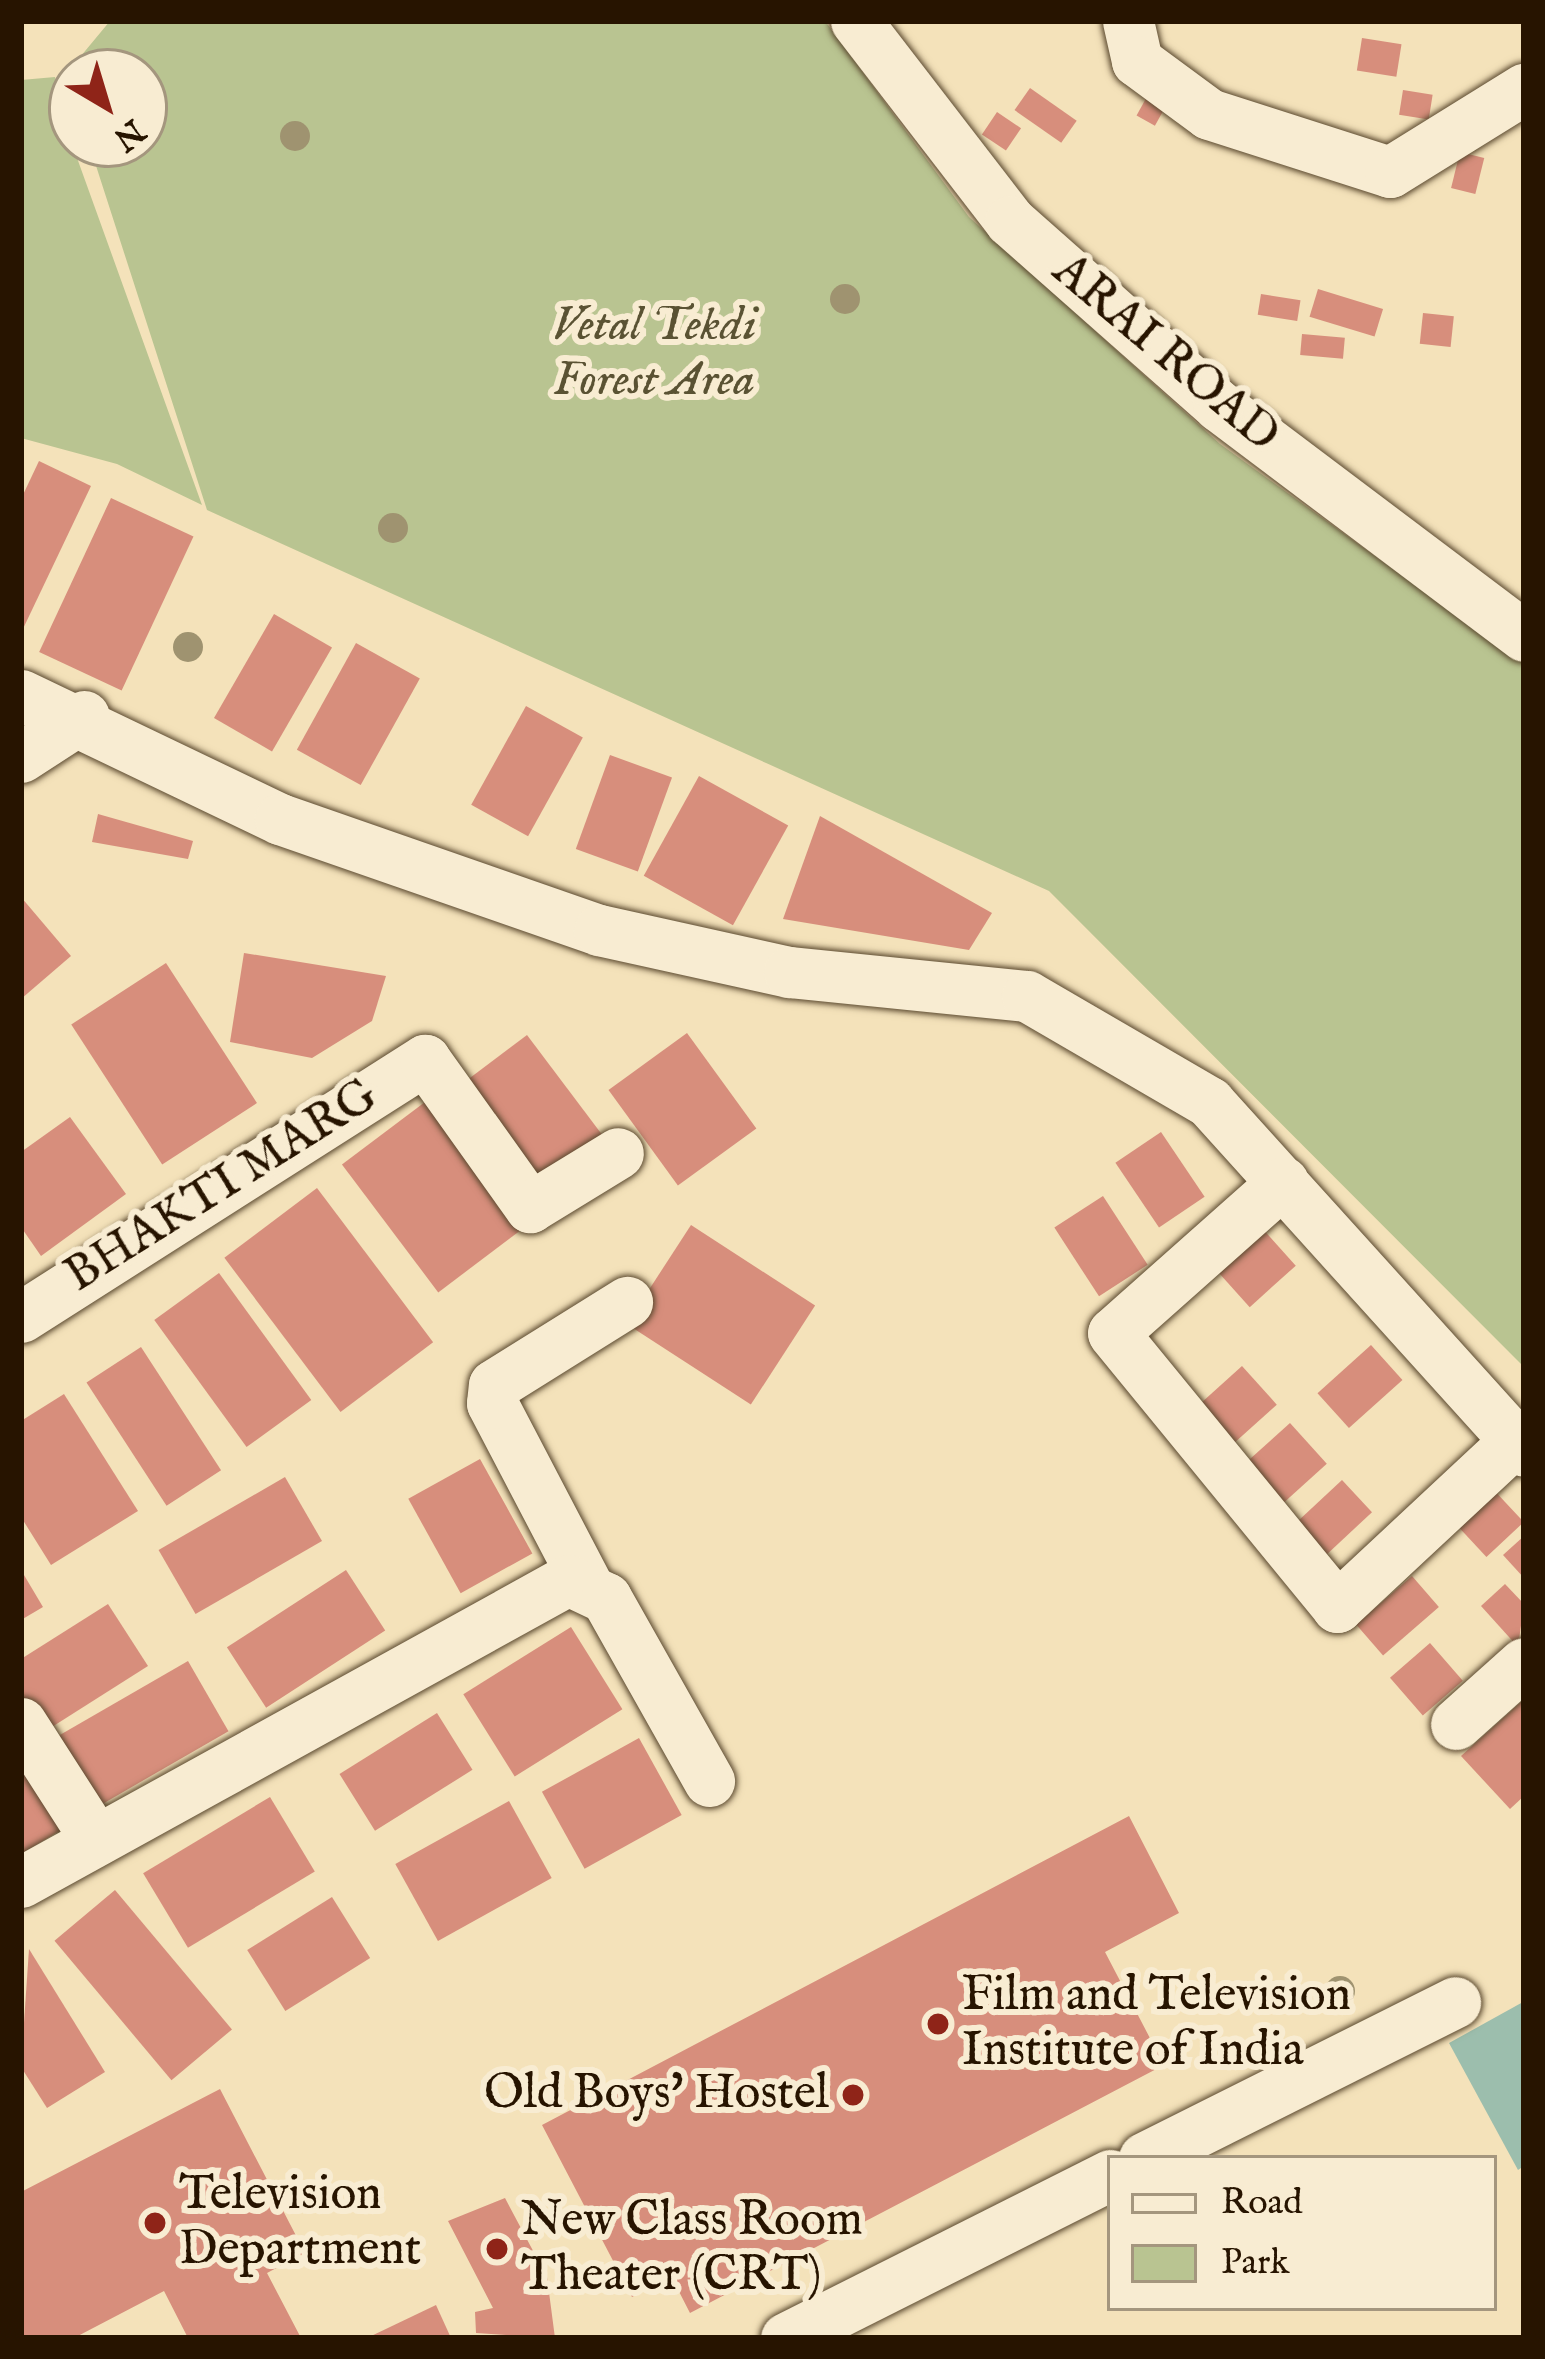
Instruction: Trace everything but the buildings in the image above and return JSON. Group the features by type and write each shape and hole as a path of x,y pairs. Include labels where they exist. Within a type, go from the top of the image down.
{"street":[{"name":"ARAI ROAD","path":"856,21 1010,220 1219,406 1524,636"},
{"path":"1128,21 1137,61 1209,114 1390,172 1524,89"},
{"path":"21,695 84,716 280,819 599,930 789,971 1027,996 1209,1102 1283,1182 1520,1446 1337,1607 1113,1333 1283,1182"},
{"path":"21,758 84,716"},
{"name":"BHAKTI MARG","path":"21,1317 425,1060 530,1207 617,1153"},
{"path":"627,1302 494,1385 492,1403 586,1583 606,1598 709,1781"},
{"path":"21,1882 568,1580 586,1583"},
{"path":"1456,1724 1524,1663"},
{"path":"21,1723 96,1840"},
{"path":"1150,2155 1455,2002"},
{"path":"786,2338 1107,2177"}],"green space":[{"name":"Vetal Tekdi Forest Area","path":"110,21 825,21 969,217 1220,444 1524,664 1524,1367 1049,891 207,510 97,168 168,168 168,48 88,48"},
{"path":"48,78 48,168 81,168 202,505 117,464 21,438 21,80"}],"shaded area":[{"path":"1523,2002 1524,2166 1518,2170 1449,2043"}],"place":[{"name":"Film and Television Institute of India","path":"938,2024"},
{"name":"Old Boys' Hostel","path":"853,2095"},
{"name":"Television Department","path":"155,2223"},
{"name":"New Class Room Theater (CRT)","path":"497,2249"}]}
